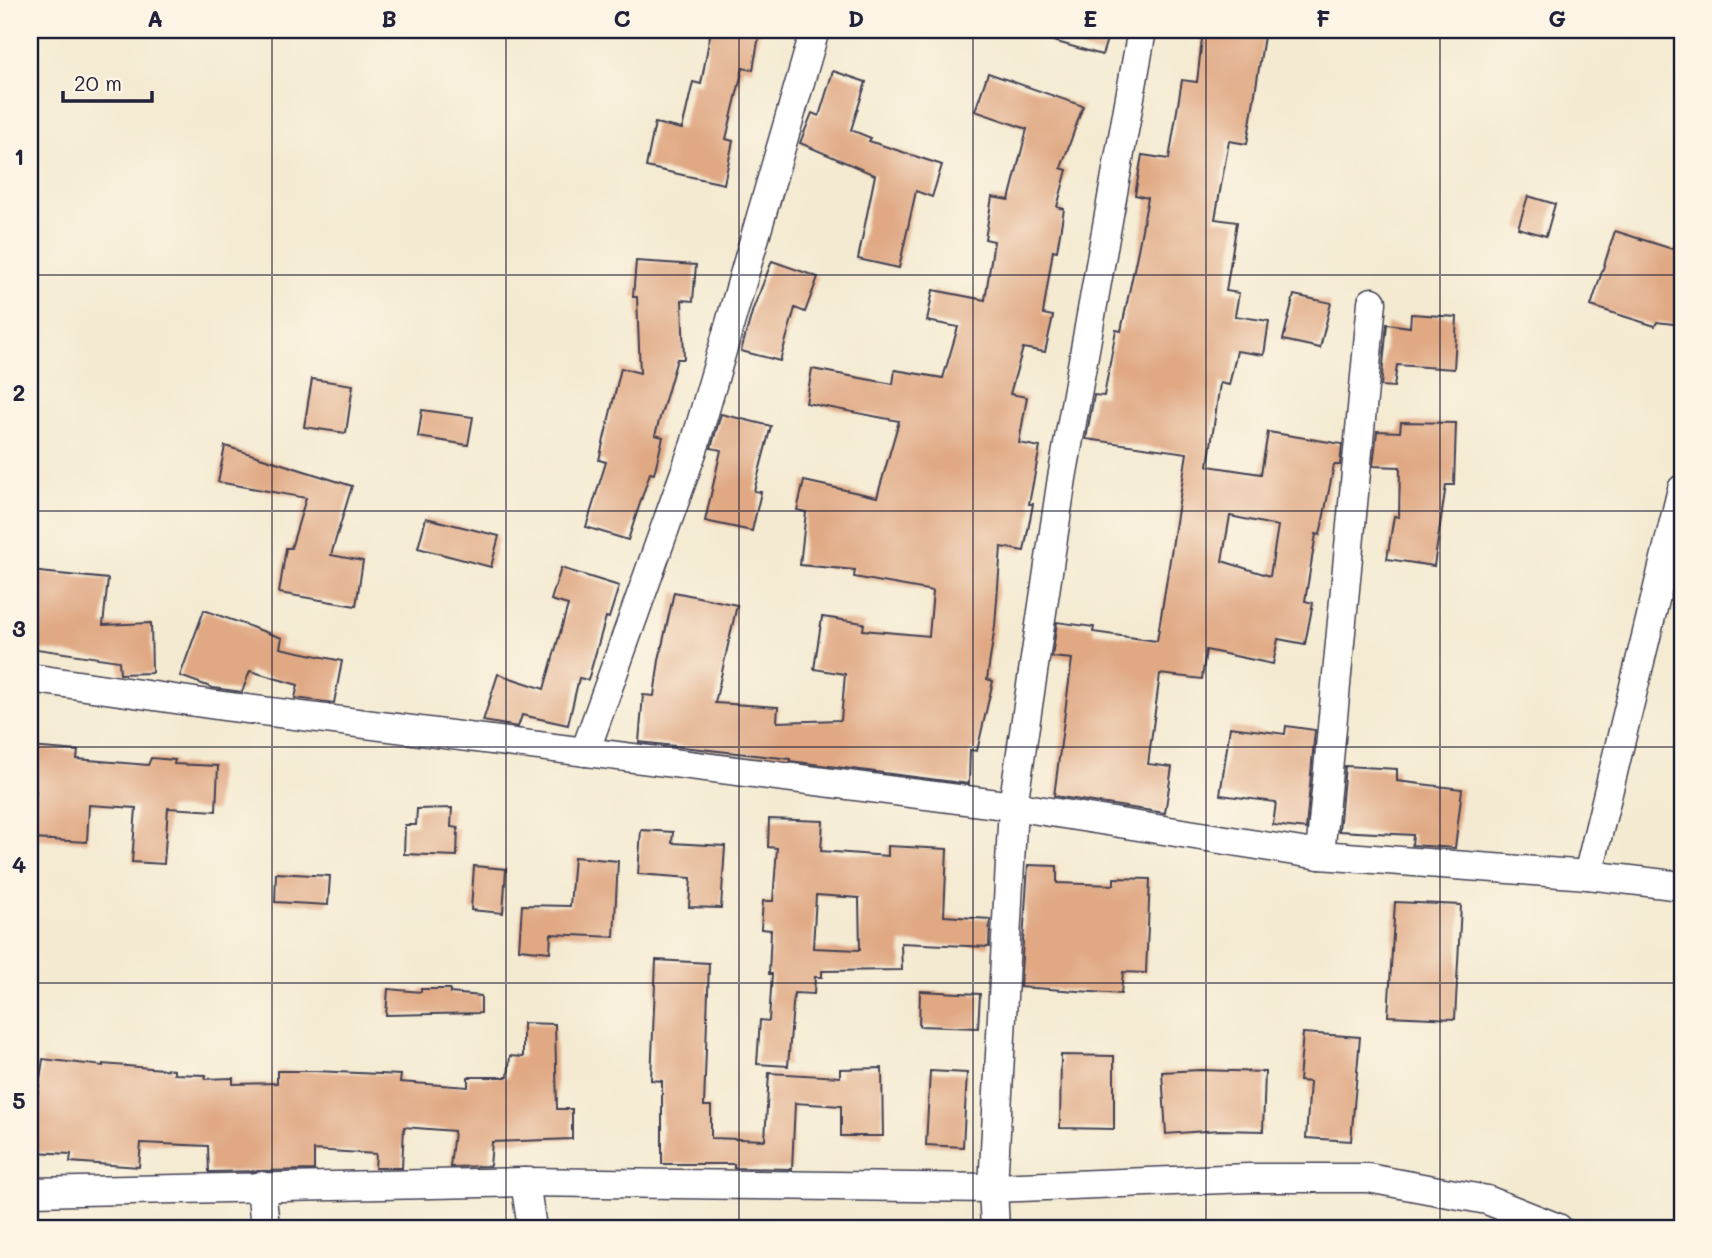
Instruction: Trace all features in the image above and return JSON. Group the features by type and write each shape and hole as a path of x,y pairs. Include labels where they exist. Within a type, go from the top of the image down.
{"street":[{"path":"585,752 695,444 815,30"},
{"path":"995,1228 993,1188 1013,806 1062,478 1142,30"},
{"path":"1320,855 1372,302"},
{"path":"1588,875 1682,489"},
{"path":"30,678 223,706 1013,806 1320,855 1588,875 1682,886"},
{"path":"30,1192 526,1182 993,1188 1249,1178 1368,1178 1487,1200 1558,1228"},
{"path":"526,1182 532,1228"},
{"path":"261,1186 264,1228"},
{"path":"1487,1200 1489,1228"}],"building":[{"path":"711,30 760,30 753,70 743,68 726,139 733,141 724,184 646,167 655,123 682,129 693,82 701,84"},
{"path":"1037,30 1110,30 1102,55 1036,36"},
{"path":"1203,30 1265,30 1247,144 1229,141 1215,219 1237,222 1226,291 1239,293 1235,316 1269,321 1264,355 1237,351 1229,385 1220,383 1208,466 1261,474 1268,432 1342,444 1340,465 1334,465 1320,535 1316,534 1305,601 1313,603 1305,644 1278,639 1273,664 1206,650 1202,679 1160,674 1148,764 1172,767 1165,813 1054,796 1072,659 1052,657 1057,622 1094,627 1093,632 1157,641 1187,453 1086,439 1094,395 1104,396 1116,330 1121,331 1138,250 1148,198 1135,195 1142,155 1169,159 1182,80 1197,82","holes":["1230,516 1278,526 1270,576 1222,561"]},
{"path":"833,71 866,82 851,130 871,138 869,141 942,165 932,197 916,191 899,268 858,259 875,175 800,143 812,113 819,116"},
{"path":"988,73 1083,106 1061,168 1067,170 1057,207 1064,209 1057,251 1053,250 1043,314 1053,316 1045,352 1023,348 1010,394 1027,397 1019,443 1040,447 1029,504 1033,504 1024,551 1001,547 995,626 987,679 993,681 977,751 970,750 969,784 790,759 639,742 643,695 654,696 674,592 737,605 715,703 778,707 777,722 841,720 845,674 814,669 822,617 864,623 863,630 929,636 933,591 854,577 855,570 800,565 806,512 797,510 804,481 877,497 899,421 806,403 812,369 893,384 895,370 943,378 958,327 927,321 933,290 985,300 994,241 985,239 992,197 1009,200 1027,129 975,111"},
{"path":"1528,196 1555,204 1546,236 1518,228"},
{"path":"1615,231 1682,252 1682,325 1657,322 1655,326 1591,306"},
{"path":"636,261 696,265 693,301 682,300 684,359 677,359 655,435 663,437 654,474 650,473 628,540 586,527 606,462 599,460 621,368 640,373 637,297 633,297"},
{"path":"772,261 818,277 805,312 795,308 780,361 741,351 753,309"},
{"path":"1294,295 1331,303 1320,348 1283,340"},
{"path":"1411,314 1457,317 1454,369 1397,365 1394,387 1381,386 1387,324 1410,327"},
{"path":"312,379 353,385 346,433 304,427"},
{"path":"422,410 473,417 468,445 418,437"},
{"path":"721,414 771,426 754,491 761,492 752,531 705,521 721,450 711,448"},
{"path":"1401,422 1456,423 1454,485 1446,485 1434,566 1387,559 1394,516 1399,517 1400,467 1373,466 1377,431 1400,432"},
{"path":"225,446 352,486 331,555 363,561 356,606 279,593 286,548 291,548 306,498 218,482"},
{"path":"426,518 499,536 491,567 418,548"},
{"path":"561,568 619,586 609,618 606,617 588,680 579,678 568,725 522,715 518,727 483,721 498,674 544,689 568,605 551,600"},
{"path":"30,571 108,579 103,625 151,623 152,673 120,674 119,661 30,648"},
{"path":"204,610 282,638 280,648 342,661 334,703 295,698 298,685 250,671 242,692 213,688 180,676"},
{"path":"1286,726 1315,730 1306,829 1273,825 1276,802 1220,795 1230,727 1285,734"},
{"path":"30,747 78,751 77,759 148,765 151,758 175,760 174,764 218,766 216,811 168,808 164,864 132,862 136,808 89,805 87,842 33,839 36,791 30,791"},
{"path":"1345,766 1397,769 1397,781 1462,789 1455,848 1412,845 1413,835 1339,831"},
{"path":"452,808 451,827 458,828 457,856 404,854 405,825 416,825 417,809"},
{"path":"769,819 823,821 821,851 888,856 888,846 947,849 944,916 990,919 989,947 901,943 902,970 822,971 822,977 815,977 814,994 794,993 788,1066 757,1064 760,1020 769,1021 772,974 769,974 771,930 761,929 763,901 773,901 777,848 768,847","holes":["816,895 859,898 860,950 813,948"]},
{"path":"641,830 673,832 672,843 725,846 721,908 689,907 691,878 638,874"},
{"path":"574,857 618,861 614,937 551,934 550,952 519,949 522,905 570,906"},
{"path":"1028,865 1057,866 1057,883 1114,885 1114,878 1150,879 1146,973 1123,972 1121,994 1020,987"},
{"path":"474,866 506,869 503,913 471,910"},
{"path":"276,873 330,876 328,905 275,902"},
{"path":"1395,902 1461,905 1455,1019 1388,1016"},
{"path":"656,960 709,963 704,1106 711,1106 711,1138 765,1140 769,1073 840,1077 840,1069 882,1068 883,1136 841,1136 841,1106 795,1103 792,1169 734,1168 734,1164 662,1164 662,1081 651,1080"},
{"path":"388,989 421,992 421,989 450,989 450,993 481,996 481,1013 386,1015"},
{"path":"920,991 980,994 978,1028 919,1026"},
{"path":"523,1023 555,1024 557,1109 572,1109 572,1139 492,1142 490,1166 450,1167 454,1131 404,1127 402,1168 375,1168 376,1154 314,1150 314,1170 209,1172 208,1146 141,1143 139,1167 70,1162 71,1154 33,1152 43,1059 174,1070 174,1074 206,1075 205,1079 233,1078 233,1084 277,1083 277,1071 315,1071 401,1075 400,1082 468,1087 468,1077 508,1077 510,1056 523,1057"},
{"path":"1303,1033 1360,1037 1351,1141 1306,1138 1310,1082 1299,1081"},
{"path":"1061,1055 1114,1056 1114,1129 1060,1128"},
{"path":"930,1071 967,1073 963,1147 926,1145"},
{"path":"1162,1072 1265,1072 1263,1131 1219,1130 1166,1134"}]}
